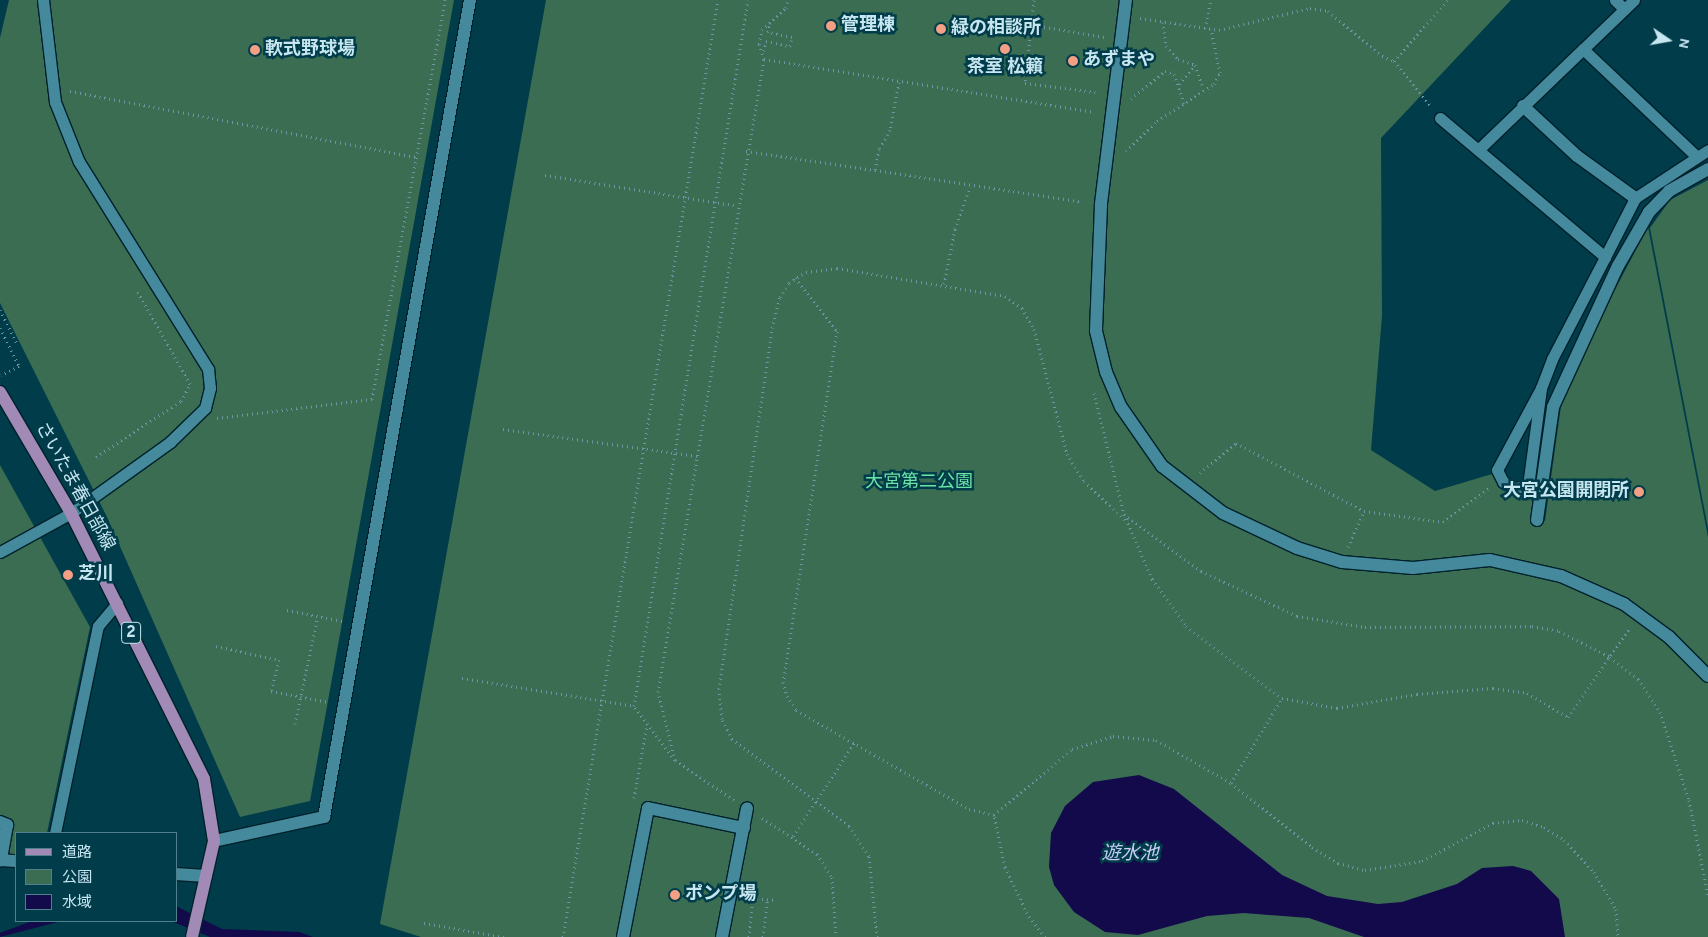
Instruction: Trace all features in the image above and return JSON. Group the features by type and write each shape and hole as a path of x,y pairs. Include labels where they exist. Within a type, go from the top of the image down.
{"main road":[{"name":"さいたま春日部線","path":"0,392 71,513 204,779 214,841 192,937"}],"street":[{"path":"214,841 324,817 470,0"},
{"path":"1126,0 1101,205 1094,289 1096,332 1106,372 1141,440 1185,486 1223,513 1262,533 1342,562 1413,568 1490,560 1561,576 1639,615 1708,676"},
{"path":"1523,106 1576,156 1634,198"},
{"path":"1536,520 1553,407 1618,266 1649,212 1669,191 1708,169"},
{"path":"623,937 648,808 744,828"},
{"path":"722,937 748,808"},
{"path":"0,822 7,825 1,860 15,861"},
{"path":"178,875 204,883"}],"lane":[{"path":"0,552 71,513 197,419 210,388 208,369 79,162 53,88 43,0"},
{"path":"1615,0 1624,9"},
{"path":"1478,150 1634,0"},
{"path":"1583,50 1696,156"},
{"path":"1440,118 1605,257"},
{"path":"1541,388 1528,486 1515,488 1499,476 1497,470 1541,388 1634,198 1708,150"},
{"path":"55,832 98,626 117,603"}],"path":[{"path":"197,419 279,414 372,399 445,0"},
{"path":"563,937 604,701 718,0"},
{"path":"634,706 748,0"},
{"path":"764,51 759,44 762,30 786,8 788,0"},
{"path":"1034,0 1034,26 1026,83 1095,94 1096,84"},
{"path":"1205,28 1211,0"},
{"path":"1394,61 1448,0"},
{"path":"1124,16 1211,29 1310,8 1328,11 1382,56 1394,61 1440,118"},
{"path":"1163,21 1166,46 1178,59 1195,65"},
{"path":"675,760 658,692 746,152 766,41 790,46 792,37 768,32 770,22"},
{"path":"1034,26 1104,34 1103,42"},
{"path":"1106,169 1157,121 1214,84 1220,73 1211,29"},
{"path":"764,59 899,82 1113,114"},
{"path":"1179,84 1195,65"},
{"path":"1195,65 1202,85"},
{"path":"1115,94 1128,100 1165,71 1174,74 1184,103"},
{"path":"875,170 879,149 890,130 899,82"},
{"path":"53,88 416,157"},
{"path":"746,152 875,170 970,187 1101,205"},
{"path":"545,175 738,206"},
{"path":"944,284 948,260 970,187"},
{"path":"877,937 869,856 850,826 732,739 722,719 719,689 772,328 780,297 795,278 837,268 944,284 1005,296 1022,308 1034,328 1067,454 1084,481 1126,521"},
{"path":"795,278 836,331 783,682 796,710 855,742 969,809 994,814"},
{"path":"96,458 181,401 190,384 132,282"},
{"path":"0,310 16,342"},
{"path":"0,328 19,366 0,375"},
{"path":"1106,372 1098,378 1094,393 1097,416 1126,521 1152,579 1186,626 1282,698 1309,707 1336,708 1417,694 1493,688 1527,693 1568,717 1639,615"},
{"path":"504,429 697,456"},
{"path":"1185,486 1236,443 1364,511 1443,522 1484,495 1499,476"},
{"path":"1342,562 1364,511"},
{"path":"1124,514 1201,571 1297,616 1365,627 1532,626 1559,631 1610,657 1638,679 1660,712 1689,800 1708,895"},
{"path":"286,610 358,624"},
{"path":"295,724 318,616"},
{"path":"216,646 279,660 271,691 344,705"},
{"path":"462,678 634,706 675,760 817,854 832,876 836,937"},
{"path":"1231,783 1282,698"},
{"path":"994,814 1072,749 1113,736 1156,740 1231,783 1312,847 1338,863 1365,870 1422,861 1493,823 1522,820 1544,827 1564,840 1594,872 1616,909 1618,937"},
{"path":"792,836 855,742"},
{"path":"994,814 1005,867 1027,913 1044,937"},
{"path":"749,937 754,885"},
{"path":"752,898 775,900"},
{"path":"763,937 768,899"},
{"path":"424,922 504,937"}],"green space":[{"path":"9,0 454,0 310,801 240,817 107,517 0,303 0,38"},
{"name":"大宮第二公園","path":"546,0 1511,0 1381,138 1382,316 1371,450 1435,491 1492,474 1506,491 1520,494 1535,488 1531,519 1545,521 1561,406 1580,356 1648,227 1708,537 1708,937 421,937 380,924"},
{"path":"1708,180 1708,528 1650,228 1670,200"},
{"path":"0,465 90,627 47,832 15,832 15,855 0,855"}],"water":[{"name":"遊水池","path":"1139,775 1174,789 1282,875 1327,896 1378,904 1402,902 1457,884 1482,868 1513,866 1531,871 1559,899 1565,937 1364,937 1309,918 1244,913 1207,916 1138,935 1105,932 1074,912 1054,885 1049,867 1051,833 1065,806 1093,782"},
{"path":"178,907 222,929 299,932 313,937 210,937 173,922 178,922"},
{"path":"29,922 58,922 0,937 0,933"}],"place":[{"name":"管理棟","path":"831,26"},
{"name":"緑の相談所","path":"941,29"},
{"name":"茶室 松籟","path":"1005,49"},
{"name":"軟式野球場","path":"255,50"},
{"name":"あずまや","path":"1073,61"},
{"name":"大宮公園開閉所","path":"1639,492"},
{"name":"芝川","path":"68,575"},
{"name":"ポンプ場","path":"675,895"}]}
